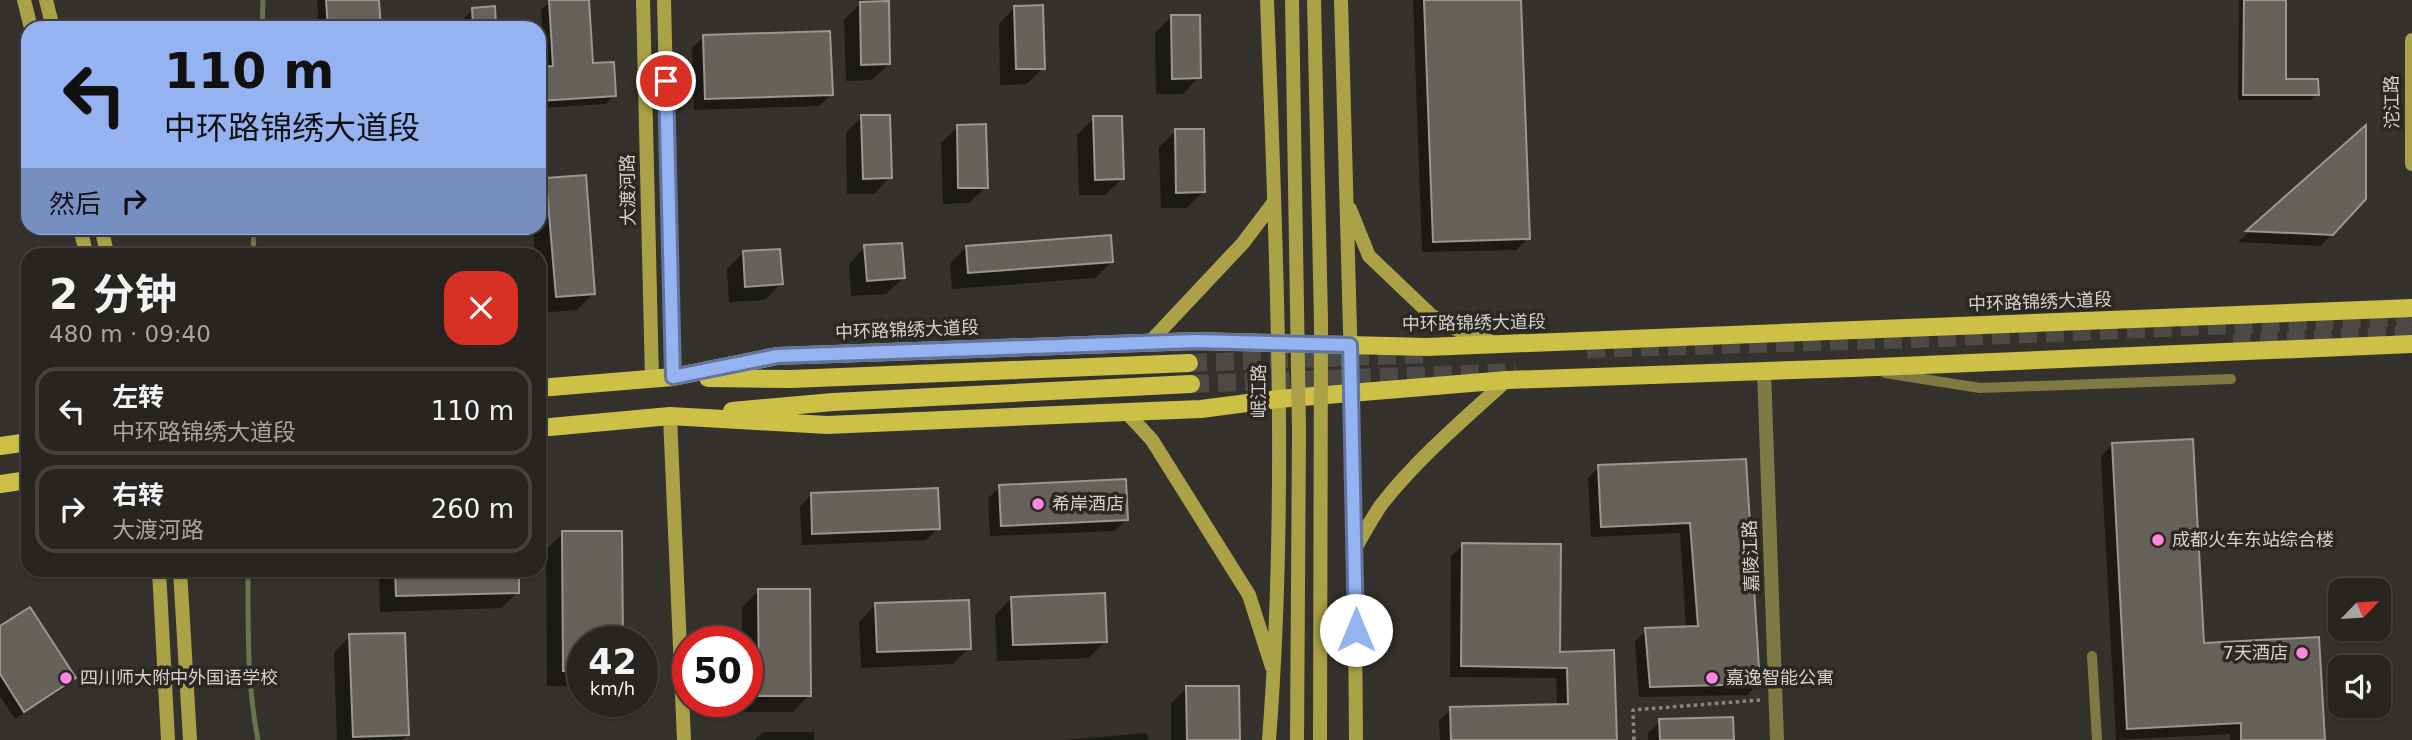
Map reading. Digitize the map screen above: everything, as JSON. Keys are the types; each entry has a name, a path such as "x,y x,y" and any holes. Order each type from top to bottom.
{"main road":[{"path":"24,0 29,21"},
{"path":"46,0 51,21"},
{"name":"大渡河路","path":"643,0 652,379"},
{"path":"664,0 673,377 790,379 1189,363"},
{"name":"岷江路","path":"1267,0 1278,344 1279,581 1269,740"},
{"path":"1292,0 1299,430 1297,740"},
{"path":"1314,0 1321,334 1320,740"},
{"path":"1341,0 1355,548 1356,740"},
{"name":"沱江路","path":"2412,40 2412,164"},
{"path":"1345,192 1369,256 1432,316 1462,332 1500,344"},
{"path":"1149,343 1234,252 1274,202"},
{"name":"中环路锦绣大道段","path":"546,387 673,377 777,356 1149,343 1427,347 2412,308"},
{"path":"670,416 827,425 1201,409 1351,392 1507,380 2412,344"},
{"path":"1355,548 1379,508 1396,487 1464,418 1507,380"},
{"path":"546,427 833,402 1191,384"},
{"path":"1126,412 1152,440 1249,595 1274,675"},
{"path":"670,416 684,740"},
{"path":"0,446 21,443"},
{"path":"0,484 21,481"},
{"path":"159,577 168,740"},
{"path":"180,577 190,740"}],"street":[{"name":"嘉陵江路","path":"1764,370 1777,740"}],"lane":[{"path":"1853,368 1980,388 2231,379"},
{"path":"2092,656 2096,740"}],"path":[{"path":"1634,740 1633,710 1776,699"}],"building":[{"path":"326,0 379,0 380,21 328,21"},
{"path":"549,0 589,0 593,63 614,62 616,96 546,101 546,66 553,66"},
{"path":"1424,0 1521,0 1530,239 1433,242"},
{"path":"2244,0 2286,0 2286,79 2318,79 2319,95 2243,95"},
{"path":"889,1 890,64 861,65 860,2"},
{"path":"1043,5 1045,69 1016,69 1014,6"},
{"path":"495,6 496,21 473,21 472,8"},
{"path":"1171,15 1200,15 1201,78 1172,79"},
{"path":"830,31 833,95 705,99 703,35"},
{"path":"861,115 890,115 892,178 863,179"},
{"path":"1093,116 1122,116 1124,179 1095,180"},
{"path":"986,124 988,188 958,188 957,125"},
{"path":"2366,125 2366,199 2333,235 2246,231"},
{"path":"1175,129 1204,129 1205,192 1176,193"},
{"path":"586,175 595,294 556,297 546,178"},
{"path":"1111,235 1113,262 968,273 966,246"},
{"path":"902,243 905,278 867,281 864,245"},
{"path":"780,249 783,284 745,287 743,251"},
{"name":"成都火车东站综合楼","path":"2193,439 2204,643 2319,637 2325,740 2241,740 2241,723 2127,729 2112,443"},
{"path":"1746,459 1760,684 1650,687 1645,628 1698,626 1690,523 1601,527 1598,465"},
{"path":"1126,479 1128,520 1001,526 999,485"},
{"path":"938,488 940,529 812,534 811,493"},
{"path":"562,531 622,531 623,626 567,626 567,671 563,671"},
{"path":"1462,543 1561,544 1560,652 1614,650 1617,740 1451,740 1450,707 1568,704 1567,668 1461,666"},
{"path":"395,577 519,577 519,593 396,596"},
{"path":"758,589 810,589 811,696 763,696 763,626 758,626"},
{"path":"1105,593 1107,642 1013,645 1011,597"},
{"path":"969,600 971,649 877,652 875,603"},
{"path":"30,607 76,678 24,712 0,674 0,626"},
{"path":"405,633 409,735 353,737 349,634"},
{"path":"1186,686 1239,686 1240,740 1187,740"},
{"path":"1733,717 1734,740 1660,740 1659,719"}],"waterway":[{"path":"262,21 263,0"},
{"path":"253,248 254,235"},
{"path":"248,577 250,677 258,740"}],"tunnel":[{"path":"1587,349 1914,339 2412,317"},
{"path":"2233,343 2412,334"},
{"path":"1189,363 1429,354"},
{"path":"1191,384 1516,372"}],"place":[{"name":"希岸酒店","path":"1038,504"},
{"name":"成都火车东站综合楼","path":"2158,540"},
{"name":"7天酒店","path":"2302,653"},
{"name":"四川师大附中外国语学校","path":"66,678"},
{"name":"嘉逸智能公寓","path":"1712,678"}],"route":[{"path":"666,81 673,377 777,356 1196,341 1350,345 1356,630"}]}
